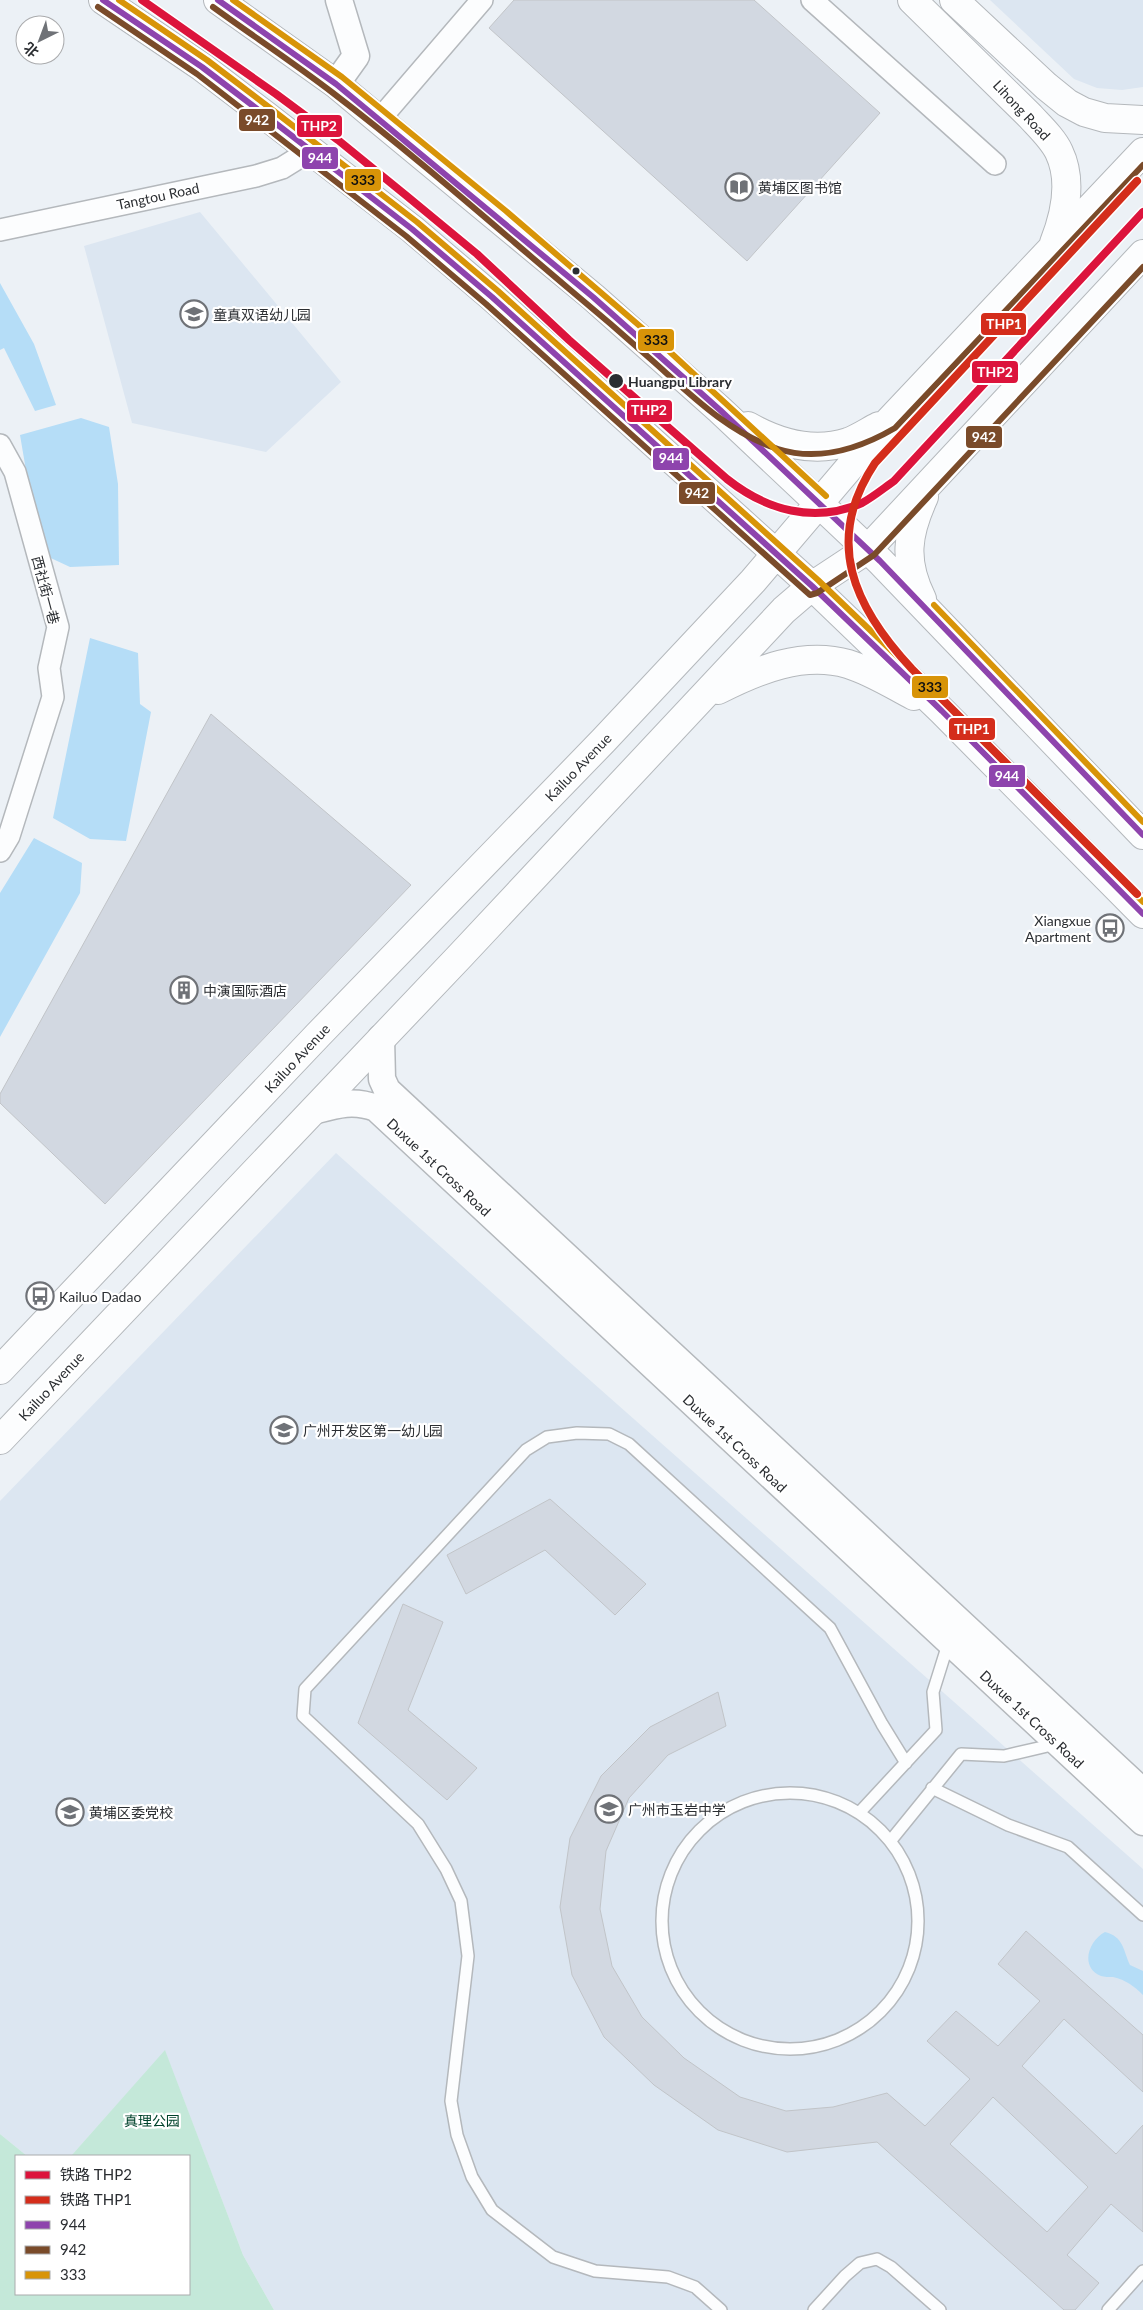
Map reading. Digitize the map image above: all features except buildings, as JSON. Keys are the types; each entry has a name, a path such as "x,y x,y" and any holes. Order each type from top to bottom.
{"main road":[{"path":"103,0 202,67 412,229 492,297 812,586 942,710 1143,914"},
{"path":"218,0 336,84 585,290 720,410 868,549 1143,835"},
{"name":"Lihong Road","path":"912,0 1030,116 1046,133 1059,153 1066,177 1065,206 1052,249"},
{"path":"954,0 1046,86 1068,103 1084,112 1105,118 1143,120"},
{"name":"Kailuo Avenue","path":"0,1370 318,1035 620,722 777,553 889,421 1143,152"},
{"name":"Kailuo Avenue","path":"0,1440 381,1038 698,699 784,610 812,586 868,549 1143,254"},
{"path":"720,410 761,433 802,446 827,447 849,442 889,421"},
{"path":"928,612 915,585 908,558 910,532 929,485"},
{"path":"698,699 749,674 778,665 824,660 848,664 942,710"},
{"path":"620,722 640,710 645,709 650,713 652,722 648,754"}],"street":[{"path":"336,84 356,56 339,0"},
{"path":"379,120 482,0"},
{"path":"812,0 995,164"},
{"name":"Tangtou Road","path":"0,230 256,176 282,168 310,150"},
{"name":"西社街一巷","path":"0,444 14,472 58,627 49,668 52,697 9,836 0,851"},
{"name":"Duxue 1st Cross Road","path":"381,1038 382,1079 387,1090 1143,1792"},
{"name":"Duxue 1st Cross Road","path":"312,1111 343,1103 356,1102 376,1108 1143,1822"}],"lane":[{"path":"721,2310 695,2288 668,2277 595,2271 553,2257 492,2210 472,2177 456,2135 451,2101 468,1956 461,1901 446,1869 418,1824 304,1716 305,1689 526,1450 547,1437 577,1433 609,1434 629,1444 830,1628 882,1724 906,1763"},
{"path":"859,1813 936,1730 933,1692 949,1641"},
{"path":"892,1839 961,1754 1004,1756 1058,1743"},
{"path":"932,1788 1008,1825 1068,1847 1143,1915"},
{"path":"794,1792 828,1798 859,1813 892,1839 910,1876 918,1909 917,1943 906,1976 888,2005 862,2028 831,2043 797,2049 763,2047 730,2035 702,2014 680,1988 666,1956 661,1922 665,1888 678,1856 694,1835 700,1828 727,1808 759,1796 794,1792"},
{"path":"814,2310 845,2276 860,2263 877,2259 891,2267 940,2310"},
{"path":"1108,2310 1143,2272"}],"shaded area":[{"path":"990,0 1143,0 1143,87 1122,90 1097,88 1074,79"},
{"name":"童真双语幼儿园","path":"200,212 341,382 266,452 132,423 84,246"},
{"name":"广州市玉岩中学","path":"336,1153 1143,1869 1143,2310 274,2310 243,2255 165,2051 72,2155 26,2155 0,2134 0,1501"}],"green space":[{"name":"真理公园","path":"165,2050 243,2255 274,2310 0,2310 0,2134 26,2155 15,2155 15,2295 190,2295 190,2155 72,2155"}],"water":[{"path":"0,283 34,344 56,405 35,411 4,348 0,350"},
{"path":"81,418 109,427 118,484 119,565 70,567 40,553 20,435"},
{"path":"90,638 138,653 140,704 151,712 126,841 90,839 53,818"},
{"path":"34,838 82,863 80,893 0,1037 0,893"},
{"path":"1105,1932 1116,1937 1124,1949 1130,1965 1143,1971 1143,1995 1133,1986 1118,1978 1101,1976 1094,1972 1090,1966 1088,1960 1091,1947 1099,1936"}],"rail line":[{"name":"THP2","path":"142,0 276,94 338,140 408,197 477,254 569,340 727,479 758,499 791,511 808,513 844,509 862,503 894,481 1143,212"},
{"name":"THP1","path":"1137,181 875,463 859,492 851,519 849,546 852,572 861,597 874,622 892,646 912,669 1137,894"}],"transit line":[{"name":"944","path":"103,0 202,67 265,115 412,229 492,297 812,586 942,711 1143,914"},
{"name":"333","path":"119,0 207,60 270,108 417,222 498,291 818,580 948,705 1143,902"},
{"name":"944","path":"218,0 336,84 593,297 720,410 880,561 1143,835"},
{"name":"333","path":"233,0 342,77 506,211 670,352 826,496"},
{"name":"942","path":"98,7 197,74 406,236 486,304 810,595 817,593 874,555 1143,267"},
{"name":"942","path":"213,7 318,82 393,140 601,315 712,412 760,442 793,453 824,454 838,451 867,442 895,428 1143,165"},
{"name":"333","path":"934,605 1143,822"}],"place":[{"name":"黄埔区图书馆","path":"739,187"},
{"name":"童真双语幼儿园","path":"194,314"},
{"name":"Huangpu Library","path":"616,381"},
{"name":"Xiangxue Apartment","path":"1110,928"},
{"name":"中演国际酒店","path":"184,990"},
{"name":"Kailuo Dadao","path":"40,1296"},
{"name":"广州开发区第一幼儿园","path":"284,1430"},
{"name":"广州市玉岩中学","path":"609,1809"},
{"name":"黄埔区委党校","path":"70,1812"}]}
